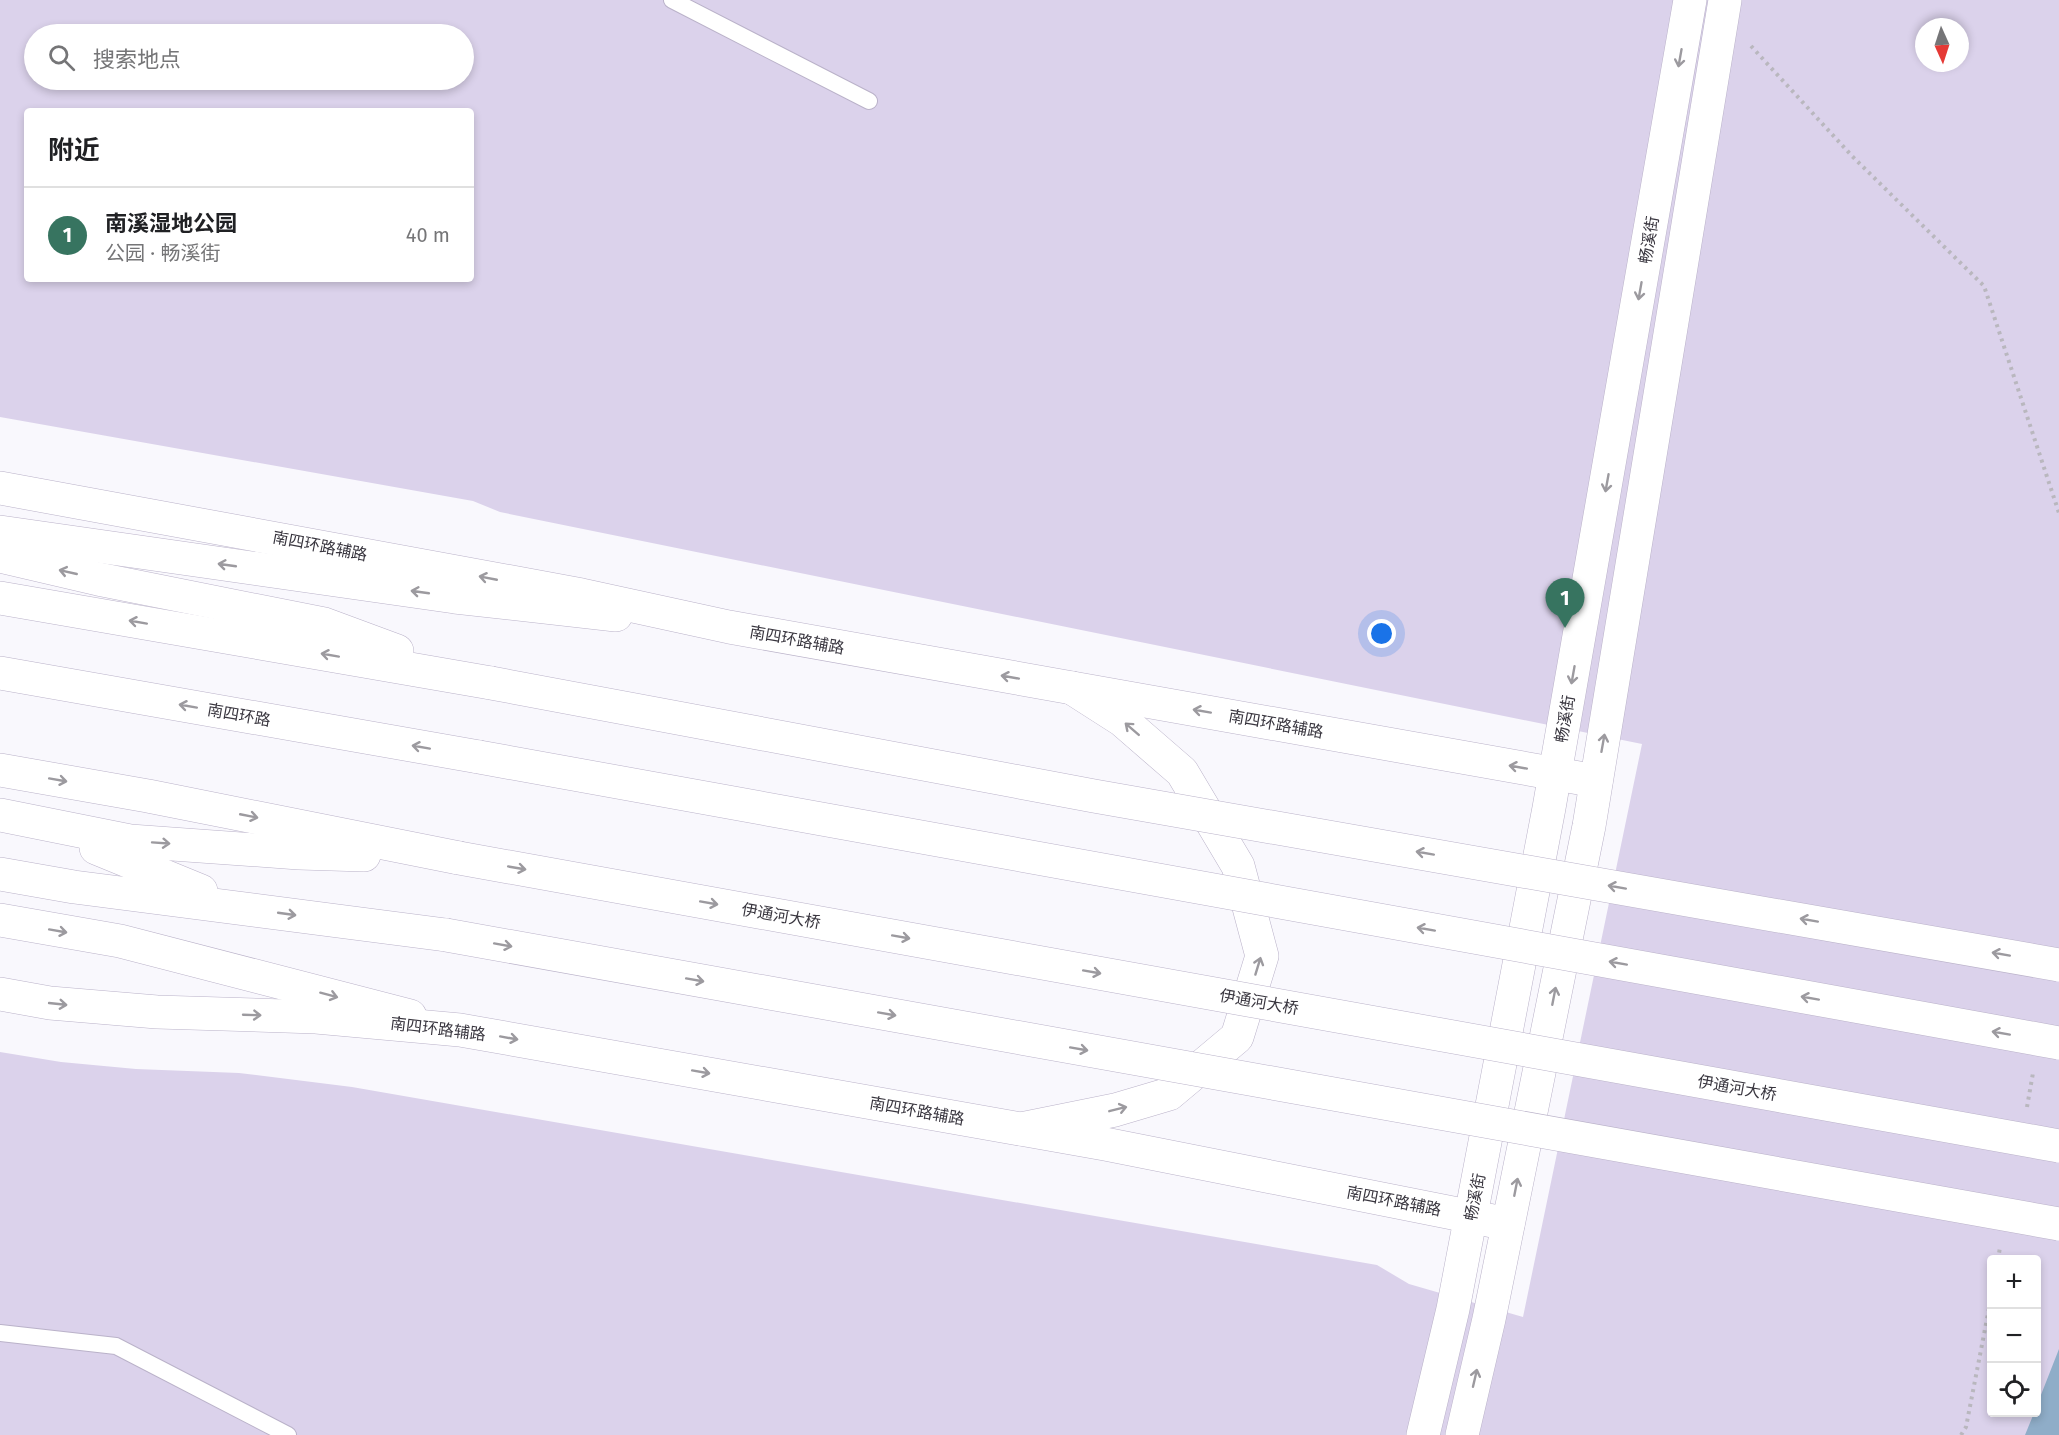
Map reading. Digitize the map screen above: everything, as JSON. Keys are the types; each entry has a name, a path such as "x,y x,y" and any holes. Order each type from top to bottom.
{"main road":[{"name":"畅溪街","path":"1423,1435 1453,1309 1555,774 1690,0"},
{"path":"1462,1435 1489,1319 1596,781 1723,7"},
{"name":"南四环路辅路","path":"0,488 582,595 729,627 1596,781"},
{"path":"0,532 21,552 98,579 324,624 479,680"},
{"path":"21,552 729,627"},
{"path":"0,598 479,680 1094,796 2059,964"},
{"name":"南四环路","path":"0,673 479,757 2047,1053"},
{"path":"1019,1129 1115,1110 1169,1095 1237,1037 1262,956 1238,866 1182,772 1122,720 1072,688"},
{"path":"0,770 148,796 459,858"},
{"path":"0,815 130,841 299,853 459,858"},
{"path":"36,823 241,908"},
{"name":"伊通河大桥","path":"459,858 2059,1146"},
{"path":"0,874 74,887 446,935 2059,1224"},
{"path":"0,921 120,941 460,1030"},
{"name":"南四环路辅路","path":"0,994 50,1003 157,1012 316,1017 460,1030 1019,1129 1508,1224"}],"lane":[{"path":"672,0 868,101"},
{"path":"0,1333 116,1346 288,1435"}],"path":[{"path":"1723,7 1852,156 1984,286 2059,513"},
{"path":"2026,1110 2047,1053"},
{"path":"1999,1255 2002,1236"},
{"path":"1960,1435 1966,1426 1989,1309"}],"shaded area":[{"path":"0,0 2059,0 2059,1435 0,1435 0,1052 61,1062 136,1069 239,1073 352,1087 1377,1265 1409,1284 1523,1317 1642,744 500,512 473,501 0,417"}],"water":[{"path":"2059,1349 2059,1435 2025,1435 2032,1417 2041,1417 2041,1395"}],"place":[{"name":"南溪湿地公园","path":"1565,628"}]}
